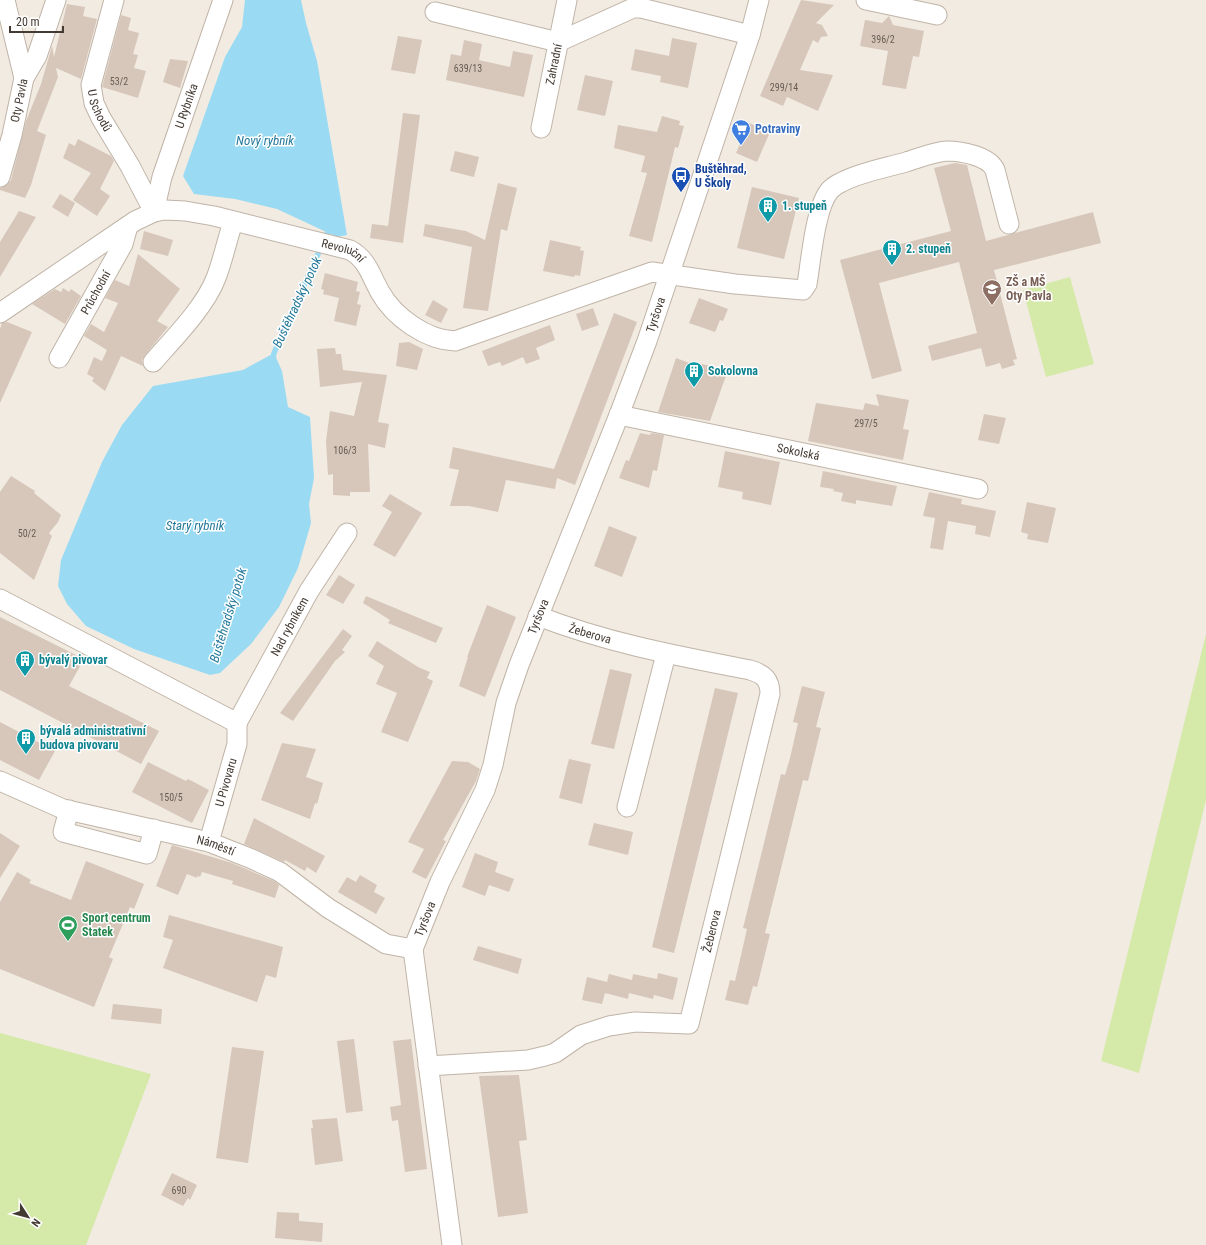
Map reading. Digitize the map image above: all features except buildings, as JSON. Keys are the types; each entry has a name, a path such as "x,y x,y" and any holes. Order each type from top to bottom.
{"street":[{"name":"Oty Pavla","path":"0,177 12,135 24,78 5,0"},
{"path":"24,78 37,56 56,0"},
{"name":"U Schodů","path":"114,0 91,85 94,103 154,212"},
{"name":"U Rybníka","path":"154,212 162,177 223,0"},
{"name":"Zahradní","path":"541,128 567,0"},
{"name":"Tyršova","path":"452,1245 413,949 440,882 488,784 506,703 538,616 619,415 671,273 750,35 759,0"},
{"path":"435,12 558,42 633,8 641,8 750,35 773,0"},
{"path":"866,0 937,15"},
{"name":"Revoluční","path":"0,313 128,226 154,212 165,210 185,211 350,250 362,258 381,293 399,316 414,326 446,340 466,339 646,273 671,273 735,284 803,290 807,284 820,210 830,191 835,185 850,178 945,151 968,155 991,164 995,170 1009,224"},
{"path":"153,362 187,322 213,285 233,222"},
{"name":"Průchodní","path":"59,358 123,244 128,226"},
{"name":"Sokolská","path":"619,415 978,490"},
{"name":"Nad rybníkem","path":"237,723 308,591 347,533"},
{"path":"0,599 237,723"},
{"name":"Žeberova","path":"428,1066 528,1060 555,1052 581,1035 608,1026 635,1022 690,1024 770,694 770,687 764,676 759,672 666,654 596,636 538,616"},
{"path":"627,807 666,654"},
{"name":"U Pivovaru","path":"209,842 237,744 237,723"},
{"name":"Náměstí","path":"0,782 69,810 209,842 280,872 328,908 386,944 413,949"},
{"path":"69,810 63,832 147,854 154,829"}],"green space":[{"path":"1070,277 1094,364 1046,377 1023,290"},
{"path":"1206,634 1206,800 1139,1073 1101,1061"},
{"path":"0,1033 151,1074 86,1245 0,1245"}],"water":[{"name":"Nový rybník","path":"245,0 301,0 317,61 347,235 337,237 277,209 235,199 194,194 183,176 225,57 242,27"},
{"name":"Starý rybník","path":"274,353 282,371 288,407 310,417 314,478 309,504 311,523 298,568 279,607 251,644 220,673 210,675 134,649 86,626 67,604 58,586 61,560 102,462 122,425 153,386 243,370"}],"waterway":[{"name":"Buštěhradský potok","path":"273,360 274,353 330,227"}],"place":[{"name":"Potraviny","path":"741,146"},
{"name":"Buštěhrad, U Školy","path":"681,193"},
{"name":"1. stupeň","path":"768,223"},
{"name":"2. stupeň","path":"892,266"},
{"name":"ZŠ a MŠ Oty Pavla","path":"992,306"},
{"name":"Sokolovna","path":"694,388"},
{"name":"bývalý pivovar","path":"25,677"},
{"name":"bývalá administrativní budova pivovaru","path":"26,755"},
{"name":"Sport centrum Statek","path":"68,942"}]}
